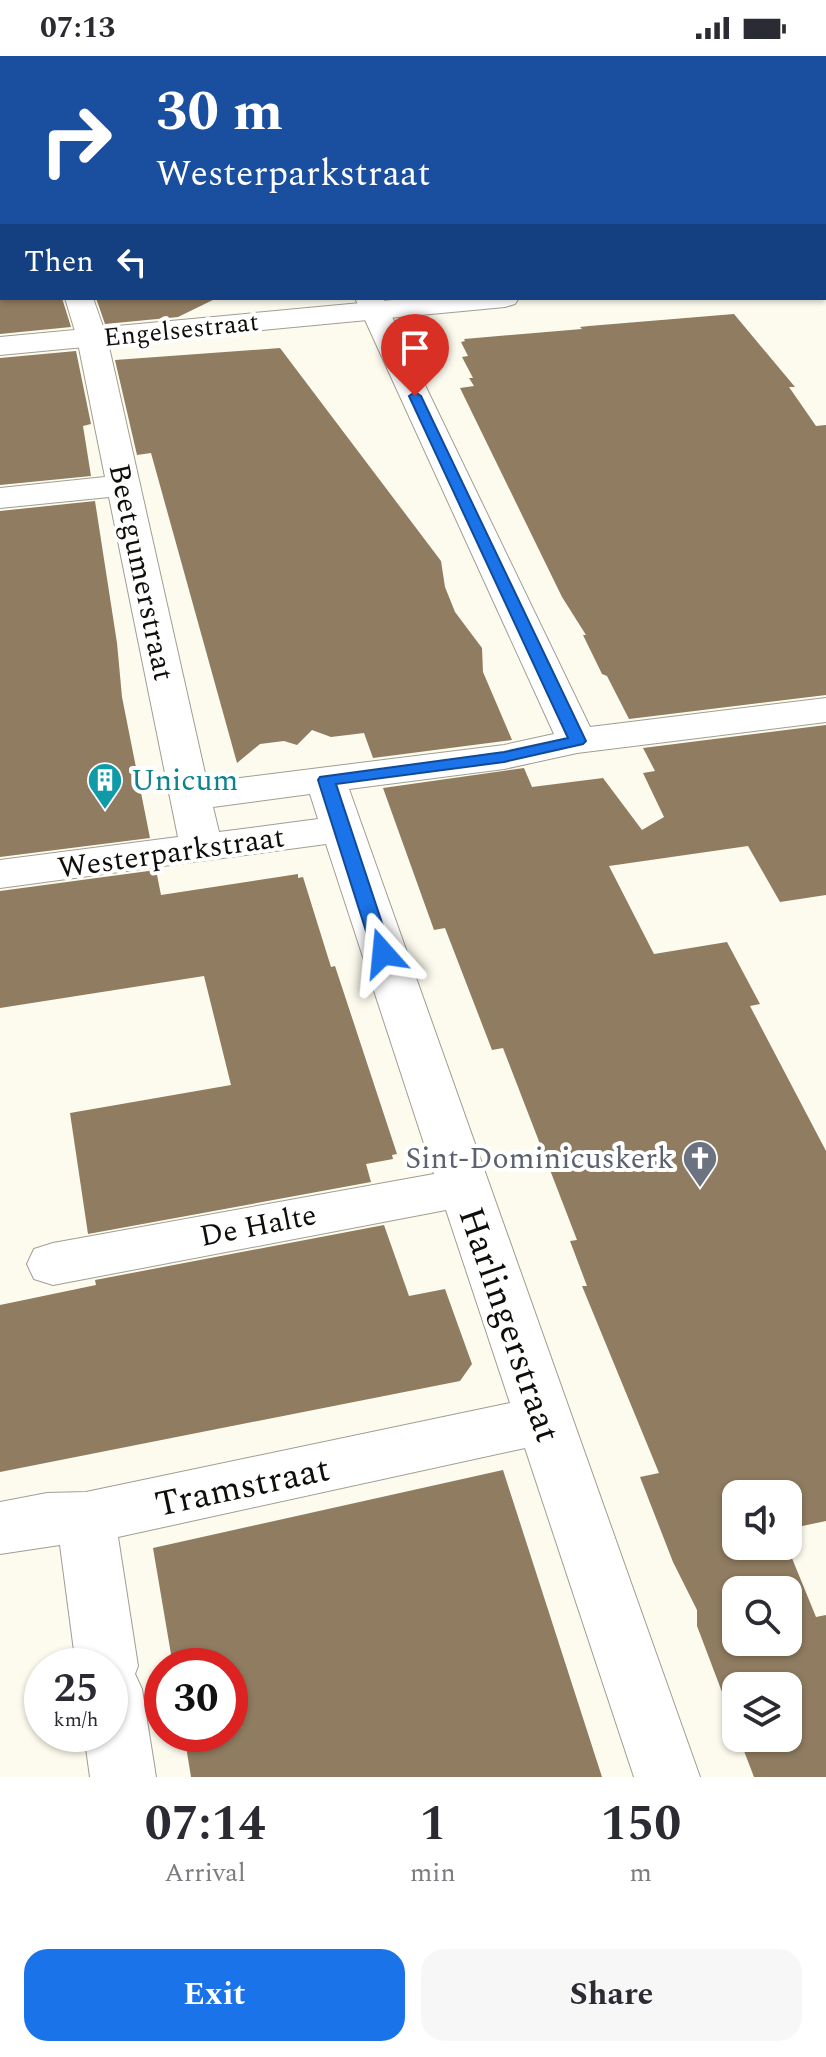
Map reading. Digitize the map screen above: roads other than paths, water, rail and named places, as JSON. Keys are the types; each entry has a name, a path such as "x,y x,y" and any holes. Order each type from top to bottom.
{"street":[{"name":"Beetgumerstraat","path":"80,300 92,338 201,848"},
{"name":"Engelsestraat","path":"0,346 372,304 461,300"},
{"path":"372,304 577,741"},
{"path":"0,498 124,485"},
{"name":"Westerparkstraat","path":"190,797 504,757 577,741 826,710"},
{"name":"Harlingerstraat","path":"326,780 463,1188 667,1777"},
{"name":"Westerparkstraat","path":"0,874 342,829"},
{"name":"De Halte","path":"53,1264 463,1188"},
{"name":"Tramstraat","path":"0,1528 47,1519 86,1518 544,1420"},
{"path":"86,1518 104,1648"},
{"path":"119,1752 123,1777"}],"place":[{"name":"Unicum","path":"105,811"},
{"name":"Sint-Dominicuskerk","path":"700,1189"}]}
